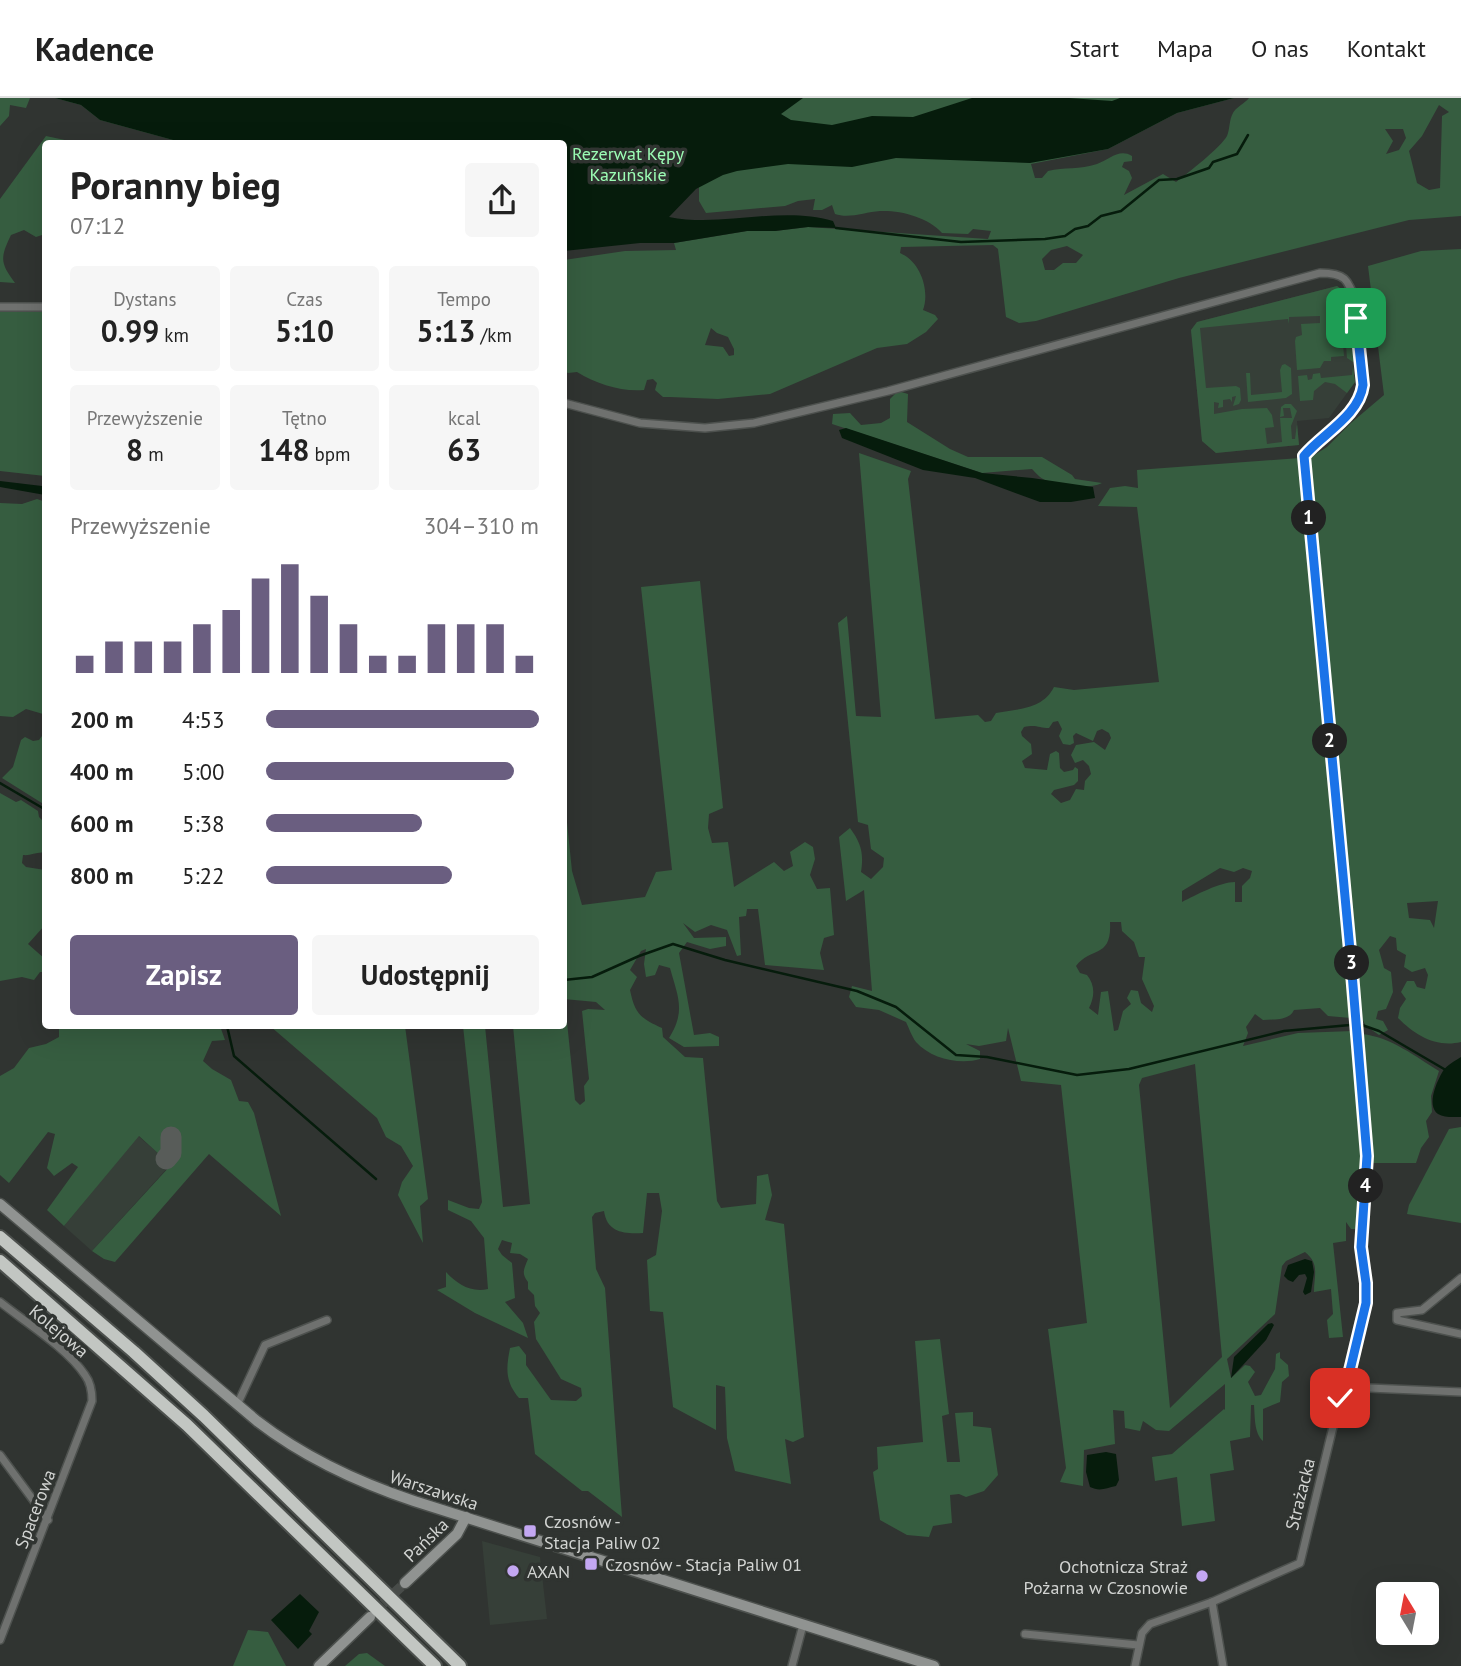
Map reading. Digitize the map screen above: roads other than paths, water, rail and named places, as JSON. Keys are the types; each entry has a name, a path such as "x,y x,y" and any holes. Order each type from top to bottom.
{"highway":[{"path":"0,1237 204,1416 460,1666"},
{"path":"0,1261 187,1425 435,1666"}],"street":[{"name":"Strażacka","path":"567,404 611,417 650,424 705,428 754,423 888,391 1320,273 1335,273 1345,279 1355,302 1363,385 1361,396 1304,456 1367,1156 1361,1247 1366,1303 1300,1563 1212,1602 1150,1624 1142,1633 1138,1645"},
{"path":"0,307 42,307"},
{"name":"Warszawska","path":"0,1204 237,1405 286,1442 337,1472 387,1492 934,1666"},
{"path":"1461,1278 1433,1303 1422,1310 1397,1314 1397,1320 1461,1334"},
{"name":"Kolejowa","path":"0,1302 76,1362 92,1388"},
{"path":"237,1405 265,1345 327,1320"},
{"path":"1346,1387 1461,1392"},
{"name":"Spacerowa","path":"0,1640 92,1401 92,1388"},
{"path":"0,1455 48,1520"},
{"name":"Pańska","path":"405,1583 457,1534 466,1517"},
{"path":"1212,1602 1223,1666"},
{"path":"319,1666 369,1617"},
{"path":"792,1666 803,1625"},
{"path":"1026,1634 1138,1645 1135,1666"}],"waterway":[{"path":"836,228 961,242 1065,236 1075,229 1088,226 1101,216 1121,211 1159,180 1177,179 1209,168 1213,162 1237,154 1248,135"},
{"path":"0,783 42,808"},
{"path":"567,980 592,977 673,944 725,960 857,991 896,1007 956,1055 987,1057 1077,1075 1129,1069 1284,1031 1350,1025 1362,1025 1379,1031 1444,1069"},
{"path":"228,1029 234,1056 376,1179"}],"tunnel":[{"path":"372,1614 405,1583"}],"place":[{"name":"Czosnów - Stacja Paliw 02","path":"530,1531"},
{"name":"Czosnów - Stacja Paliw 01","path":"591,1564"},
{"name":"AXAN","path":"513,1571"},
{"name":"Ochotnicza Straż Pożarna w Czosnowie","path":"1202,1576"}],"park label":[{"name":"Rezerwat Kępy Kazuńskie","path":"628,163"}]}
